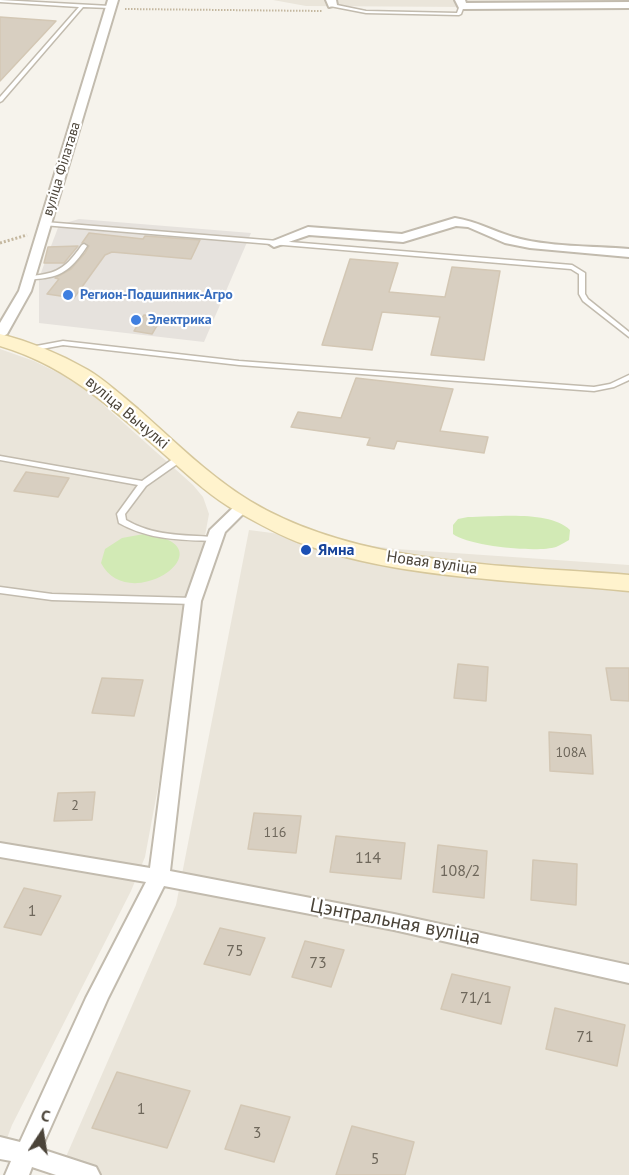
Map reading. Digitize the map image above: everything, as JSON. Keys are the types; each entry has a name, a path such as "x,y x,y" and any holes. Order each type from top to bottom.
{"street":[{"path":"461,3 629,5"},
{"name":"вуліца Філатава","path":"0,334 18,307 29,278 112,4"},
{"path":"274,243 308,231 403,238 455,222 470,224 509,240 531,244 629,253"},
{"name":"вуліца Вычулкі","path":"0,340 31,349 82,375 180,458 243,506"},
{"path":"21,1164 97,998 159,876 193,601 218,530 243,506"},
{"name":"Новая вуліца","path":"243,506 313,540 364,554 440,566 629,583"},
{"name":"Цэнтральная вуліца","path":"0,850 159,876 500,943 629,974"},
{"path":"0,1148 21,1164 88,1175"}],"lane":[{"path":"0,0 81,7 112,4"},
{"path":"332,3 366,12 459,14 461,3"},
{"path":"0,100 81,7"},
{"path":"45,224 573,267 582,273 582,294 585,300 629,334"},
{"path":"29,278 45,277 69,267 84,246"},
{"path":"31,349 63,344 238,363 594,389 612,386 629,376"},
{"path":"0,458 142,484"},
{"path":"180,458 142,484 121,514 122,521 144,532 214,539"},
{"path":"0,590 52,597 193,601"}],"path":[{"path":"112,4 138,10 336,11 349,9"}],"shaded area":[{"path":"273,0 629,0 629,8 306,6"},
{"path":"79,219 251,233 204,342 39,323 39,278 59,225"},
{"path":"0,349 34,361 79,383 193,485 203,497 209,514 145,857 131,891 12,1125 0,1157"},
{"path":"249,530 396,549 629,565 629,1175 58,1175 176,905"}],"green space":[{"path":"536,517 561,524 570,530 569,540 546,549 503,547 473,542 453,534 453,525 458,519"},
{"path":"144,534 169,540 179,550 177,562 167,573 151,581 132,583 115,578 101,563 105,549 122,538"}],"building":[{"path":"0,17 56,21 0,81"},
{"path":"89,233 143,239 145,236 200,240 191,259 112,252 105,255 74,298 47,294 59,279 55,278 71,269 85,253 89,246 82,243"},
{"path":"78,246 64,263 44,263 48,247"},
{"path":"350,259 398,263 389,292 445,297 452,267 500,271 484,360 431,355 440,317 382,312 372,350 322,345"},
{"path":"144,315 162,317 152,334 134,331"},
{"path":"356,378 453,389 440,431 488,437 484,453 397,441 394,449 367,445 370,438 291,427 298,412 341,418"},
{"path":"26,472 69,478 58,497 14,491"},
{"path":"458,664 488,667 486,701 454,698"},
{"path":"606,668 629,668 629,701 611,700"},
{"path":"102,678 143,680 134,716 92,713"},
{"path":"549,732 591,735 593,774 550,771"},
{"path":"95,792 92,820 54,821 58,793"},
{"path":"254,813 301,816 296,853 248,849"},
{"path":"336,836 405,843 401,879 330,872"},
{"path":"438,845 487,851 484,898 433,892"},
{"path":"533,860 577,864 576,905 531,900"},
{"path":"24,888 61,896 41,935 4,927"},
{"path":"220,928 265,938 250,975 204,964"},
{"path":"305,941 344,950 331,987 292,977"},
{"path":"452,974 510,987 501,1024 441,1009"},
{"path":"555,1008 625,1025 617,1066 546,1049"},
{"path":"117,1072 190,1091 167,1148 92,1128"},
{"path":"241,1105 290,1117 274,1162 225,1149"},
{"path":"352,1126 414,1142 405,1175 336,1175"}],"place":[{"name":"Регион-Подшипник-Агро","path":"68,295"},
{"name":"Электрика","path":"136,320"},
{"name":"Ямна","path":"306,550"}]}
